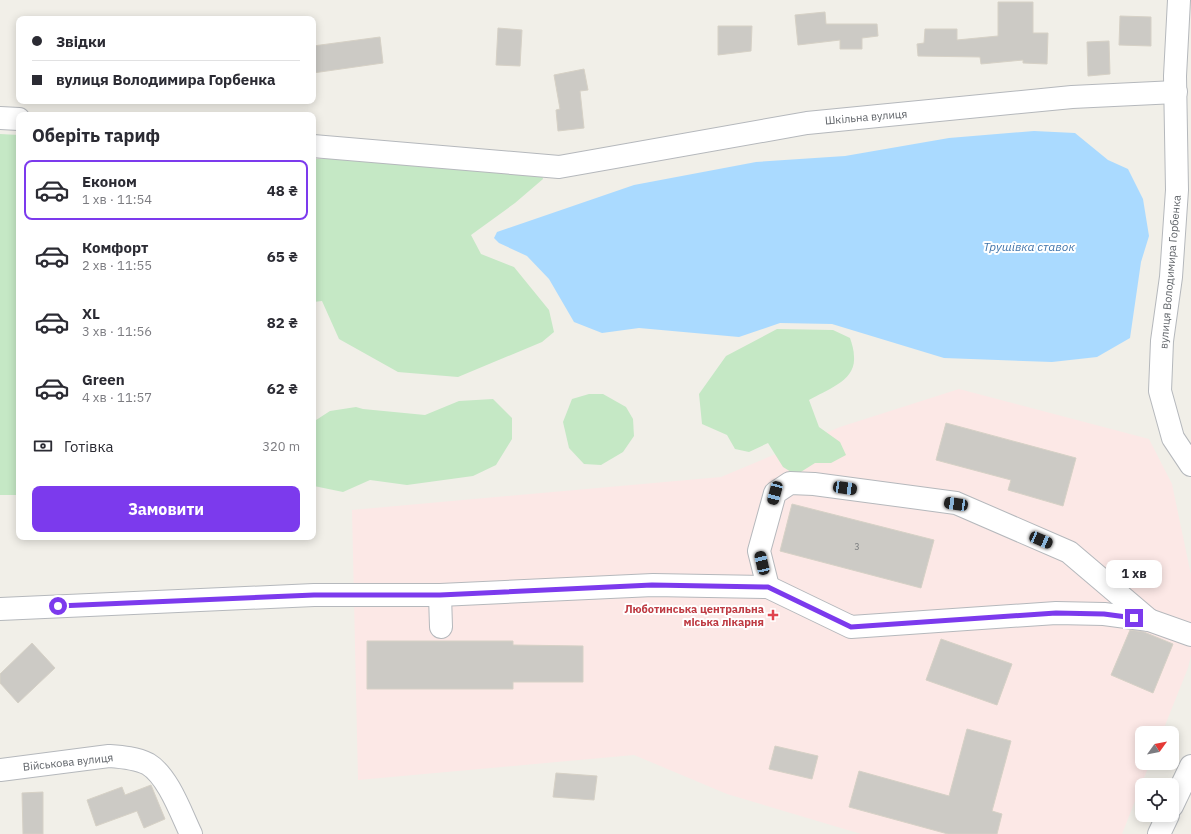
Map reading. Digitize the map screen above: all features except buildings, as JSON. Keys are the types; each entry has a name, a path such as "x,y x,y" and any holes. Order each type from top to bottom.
{"street":[{"name":"вулиця Володимира Горбенка","path":"1179,0 1181,82 1178,190 1171,277 1162,341 1160,391 1173,438 1191,465"},
{"name":"Шкільна вулиця","path":"316,146 559,167 807,123 1072,97 1181,82"},
{"path":"0,118 16,119"},
{"path":"768,587 759,551 775,493 790,483 814,484 956,504 1069,552 1148,620"},
{"path":"0,609 314,595 440,595 652,585 768,587 851,627 1056,613 1104,614 1148,620 1191,635"},
{"path":"440,595 441,627"},
{"name":"Військова вулиця","path":"0,770 109,756 127,757 148,764 159,773 170,789 191,834"},
{"path":"1179,791 1191,766"},
{"path":"1159,834 1165,822"}],"shaded area":[{"name":"Люботинська центральна міська лікарня","path":"959,389 1149,439 1172,484 1191,575 1191,655 1188,668 1165,726 1135,726 1135,770 1147,770 1144,778 1135,778 1135,801 1122,834 861,834 727,794 634,755 358,780 352,510 721,477 840,427"}],"green space":[{"path":"0,134 16,135 16,495 0,495"},
{"path":"537,155 543,179 515,203 471,235 481,254 514,267 549,310 554,332 542,342 458,377 398,372 339,339 322,301 316,302 316,159"},
{"path":"777,329 833,330 850,338 854,352 853,365 845,379 839,384 809,400 819,427 840,442 846,455 831,463 815,463 796,475 783,467 768,443 749,452 735,449 727,435 702,424 699,394 726,356"},
{"path":"589,394 603,394 626,407 633,419 634,436 623,452 601,465 584,464 569,448 563,422 572,399"},
{"path":"493,399 512,418 512,439 496,465 473,476 407,485 370,480 343,492 316,486 316,420 330,411 356,407 425,415 459,401"}],"water":[{"name":"Трушівка ставок","path":"1034,131 1075,133 1108,160 1128,169 1143,199 1149,236 1141,262 1130,338 1097,357 1052,362 944,358 832,324 780,323 739,337 639,328 602,333 574,322 549,279 527,256 499,243 494,238 497,232 634,185 756,162 845,156 949,138"}],"place":[{"name":"Люботинська центральна міська лікарня","path":"773,615"}],"route":[{"path":"58,606 314,595 440,595 652,585 768,587 851,627 1056,613 1104,614 1134,618"}]}
